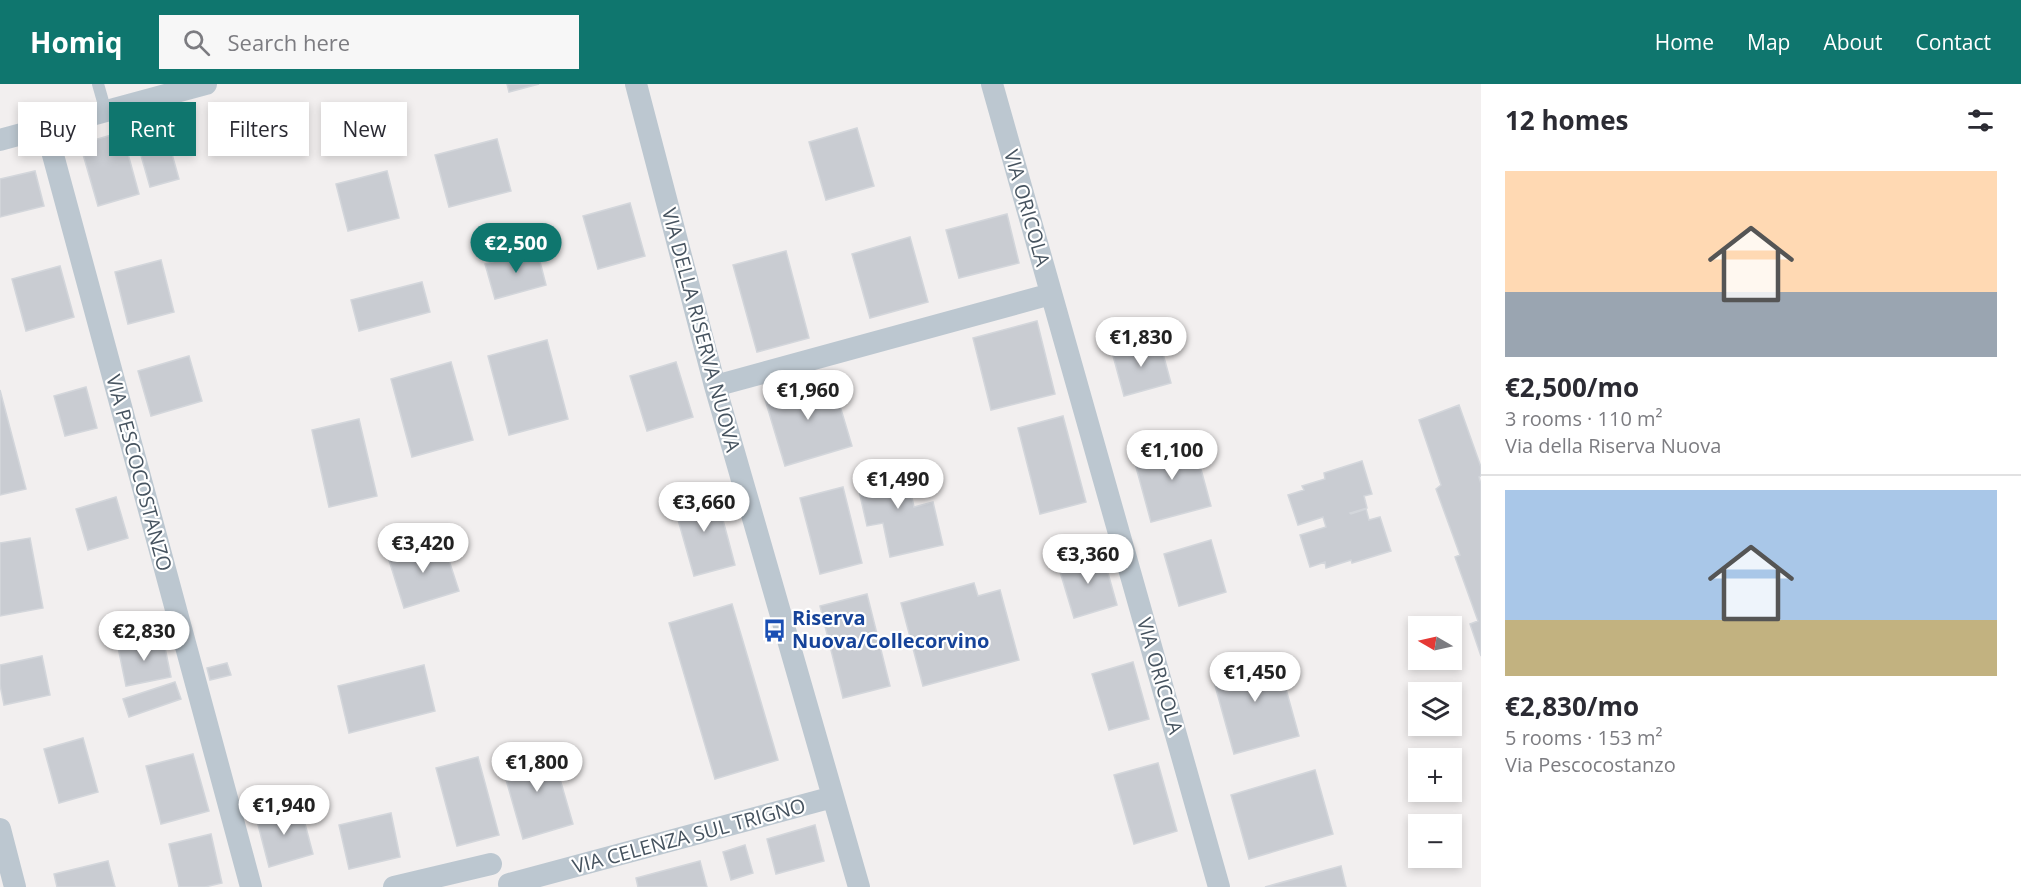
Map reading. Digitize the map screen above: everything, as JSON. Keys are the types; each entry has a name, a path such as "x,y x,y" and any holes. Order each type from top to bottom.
{"street":[{"path":"97,115 206,84"},
{"name":"VIA DELLA RISERVA NUOVA","path":"636,84 715,386 858,887"},
{"name":"VIA ORICOLA","path":"992,84 1220,887"},
{"path":"0,140 18,136"},
{"name":"VIA PESCOCOSTANZO","path":"53,156 250,887"},
{"path":"715,386 1051,294"},
{"name":"VIA CELENZA SUL TRIGNO","path":"509,884 833,797"},
{"path":"0,829 15,887"},
{"path":"394,887 491,864"}],"lane":[{"path":"98,84 106,112"}],"building":[{"path":"507,84 539,84 509,92"},
{"path":"857,128 874,186 826,200 809,142"},
{"path":"109,136 109,156 129,156 139,194 98,206 83,156 97,156 97,139"},
{"path":"497,139 511,191 449,207 435,155"},
{"path":"141,156 173,156 179,179 150,187"},
{"path":"35,171 44,206 0,217 0,179"},
{"path":"387,171 399,218 348,231 336,184"},
{"path":"630,203 645,256 598,269 583,216"},
{"path":"1007,214 1019,263 959,278 946,230"},
{"path":"910,237 928,302 870,318 852,254"},
{"path":"537,250 546,285 495,299 485,264"},
{"path":"786,251 809,338 757,352 733,265"},
{"path":"161,260 174,312 128,324 115,272"},
{"path":"60,266 74,317 26,331 12,279"},
{"path":"422,282 430,312 359,331 351,300"},
{"path":"1037,321 1055,394 991,410 973,338"},
{"path":"1159,339 1171,383 1124,396 1112,352"},
{"path":"547,340 568,419 509,435 488,356"},
{"path":"189,356 202,401 151,416 138,371"},
{"path":"451,362 473,440 412,457 391,379"},
{"path":"676,362 693,417 647,431 630,376"},
{"path":"831,376 852,446 785,466 764,396"},
{"path":"86,387 97,428 65,436 54,396"},
{"path":"0,390 26,489 0,495"},
{"path":"1459,405 1481,467 1479,477 1481,484 1481,656 1470,624 1478,621 1455,557 1460,555 1436,489 1441,485 1419,420"},
{"path":"1063,416 1086,502 1040,514 1018,428"},
{"path":"359,419 377,496 329,507 312,430"},
{"path":"1193,440 1211,506 1151,522 1133,456"},
{"path":"1362,461 1372,494 1364,496 1367,508 1350,513 1366,509 1369,520 1380,517 1391,551 1352,563 1351,560 1326,568 1325,562 1310,567 1300,535 1326,527 1323,517 1298,525 1288,495 1304,490 1302,486 1325,479 1324,473"},
{"path":"904,462 914,507 933,502 943,545 890,557 883,523 867,526 855,473"},
{"path":"843,487 862,563 820,574 800,498"},
{"path":"715,490 735,565 694,576 673,502"},
{"path":"116,497 128,538 88,550 76,509"},
{"path":"30,538 43,608 0,616 0,543"},
{"path":"442,539 459,591 404,608 388,557"},
{"path":"1211,540 1226,592 1179,606 1164,554"},
{"path":"1102,552 1117,605 1074,618 1058,565"},
{"path":"974,583 978,596 1000,590 1019,660 923,686 901,603"},
{"path":"867,594 890,686 843,698 820,606"},
{"path":"732,604 778,760 715,779 669,623"},
{"path":"163,638 171,677 126,686 118,647"},
{"path":"1276,653 1299,736 1234,754 1211,671"},
{"path":"42,656 50,695 4,705 0,685 0,665"},
{"path":"1133,662 1149,719 1109,730 1092,674"},
{"path":"227,663 231,675 210,680 207,668"},
{"path":"424,665 435,711 349,733 338,686"},
{"path":"175,682 181,699 129,717 123,699"},
{"path":"83,738 98,792 59,803 44,749"},
{"path":"551,748 573,824 523,839 501,762"},
{"path":"193,754 209,811 161,824 146,766"},
{"path":"478,757 499,835 457,846 436,768"},
{"path":"1158,763 1177,831 1134,844 1114,775"},
{"path":"1315,770 1333,834 1249,859 1231,795"},
{"path":"300,805 313,854 269,867 256,817"},
{"path":"391,813 400,857 349,869 339,825"},
{"path":"815,825 824,861 776,874 767,839"},
{"path":"211,834 222,883 205,887 179,887 169,844"},
{"path":"745,845 753,873 731,880 723,852"},
{"path":"108,861 115,887 57,887 54,874"},
{"path":"700,861 707,887 638,887 636,878"},
{"path":"1341,866 1346,887 1265,887"}],"place":[{"name":"Riserva Nuova/Collecorvino","path":"774,630"}]}
